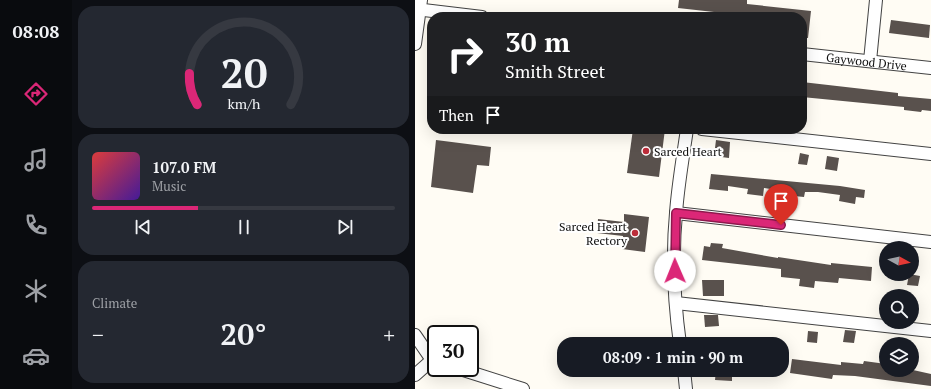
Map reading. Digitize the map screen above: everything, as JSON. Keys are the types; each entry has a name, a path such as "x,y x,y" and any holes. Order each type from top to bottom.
{"street":[{"path":"870,61 876,0"},
{"path":"415,44 419,6 453,12"},
{"name":"Gaywood Drive","path":"807,55 931,68"},
{"path":"679,337 674,255 676,213 686,134"},
{"path":"748,134 931,154"},
{"path":"676,213 931,242"},
{"path":"676,303 931,331"},
{"path":"415,335 427,351"},
{"path":"415,374 427,365"},
{"path":"479,375 523,389"},
{"path":"684,377 686,389"}],"building":[{"path":"679,0 747,0 747,4 811,11 808,38 807,12 714,12 678,8"},
{"path":"891,20 930,25 929,38 889,33"},
{"path":"807,83 898,93 898,96 931,99 931,111 922,110 921,112 904,110 904,107 807,97"},
{"name":"Sarced Heart","path":"632,134 664,134 659,177 627,173"},
{"path":"436,140 491,147 489,166 477,165 473,193 431,187"},
{"path":"716,140 730,142 729,158 714,156"},
{"path":"800,153 809,155 807,165 798,164"},
{"path":"827,156 839,158 837,171 825,169"},
{"path":"711,174 840,186 865,190 864,198 856,197 855,204 839,201 840,195 818,192 805,192 804,197 784,195 784,191 764,188 763,196 747,194 748,189 728,186 728,191 709,189"},
{"name":"Sarced Heart Rectory","path":"624,214 649,217 645,252 622,249 623,236 597,233 598,219 624,222"},
{"path":"711,243 723,244 722,248 778,258 831,265 831,263 872,267 871,281 839,278 838,283 815,281 814,288 799,286 800,279 781,277 781,269 702,260 704,246 710,247"},
{"path":"702,280 724,280 724,296 703,296"},
{"path":"908,281 919,281 918,286 907,285"},
{"path":"704,315 718,315 719,326 705,327"},
{"path":"845,330 856,331 854,343 843,342"},
{"path":"808,331 818,332 817,343 807,342"},
{"path":"792,359 841,365 841,362 863,364 864,361 879,363 879,377 919,377 919,371 931,374 931,386 855,376 833,375 832,379 790,373"},
{"path":"715,377 732,377 732,381 715,380"}],"place":[{"name":"Sarced Heart","path":"646,151"},
{"name":"Sarced Heart Rectory","path":"635,233"}],"route":[{"path":"675,271 674,255 676,213 781,225"}]}
